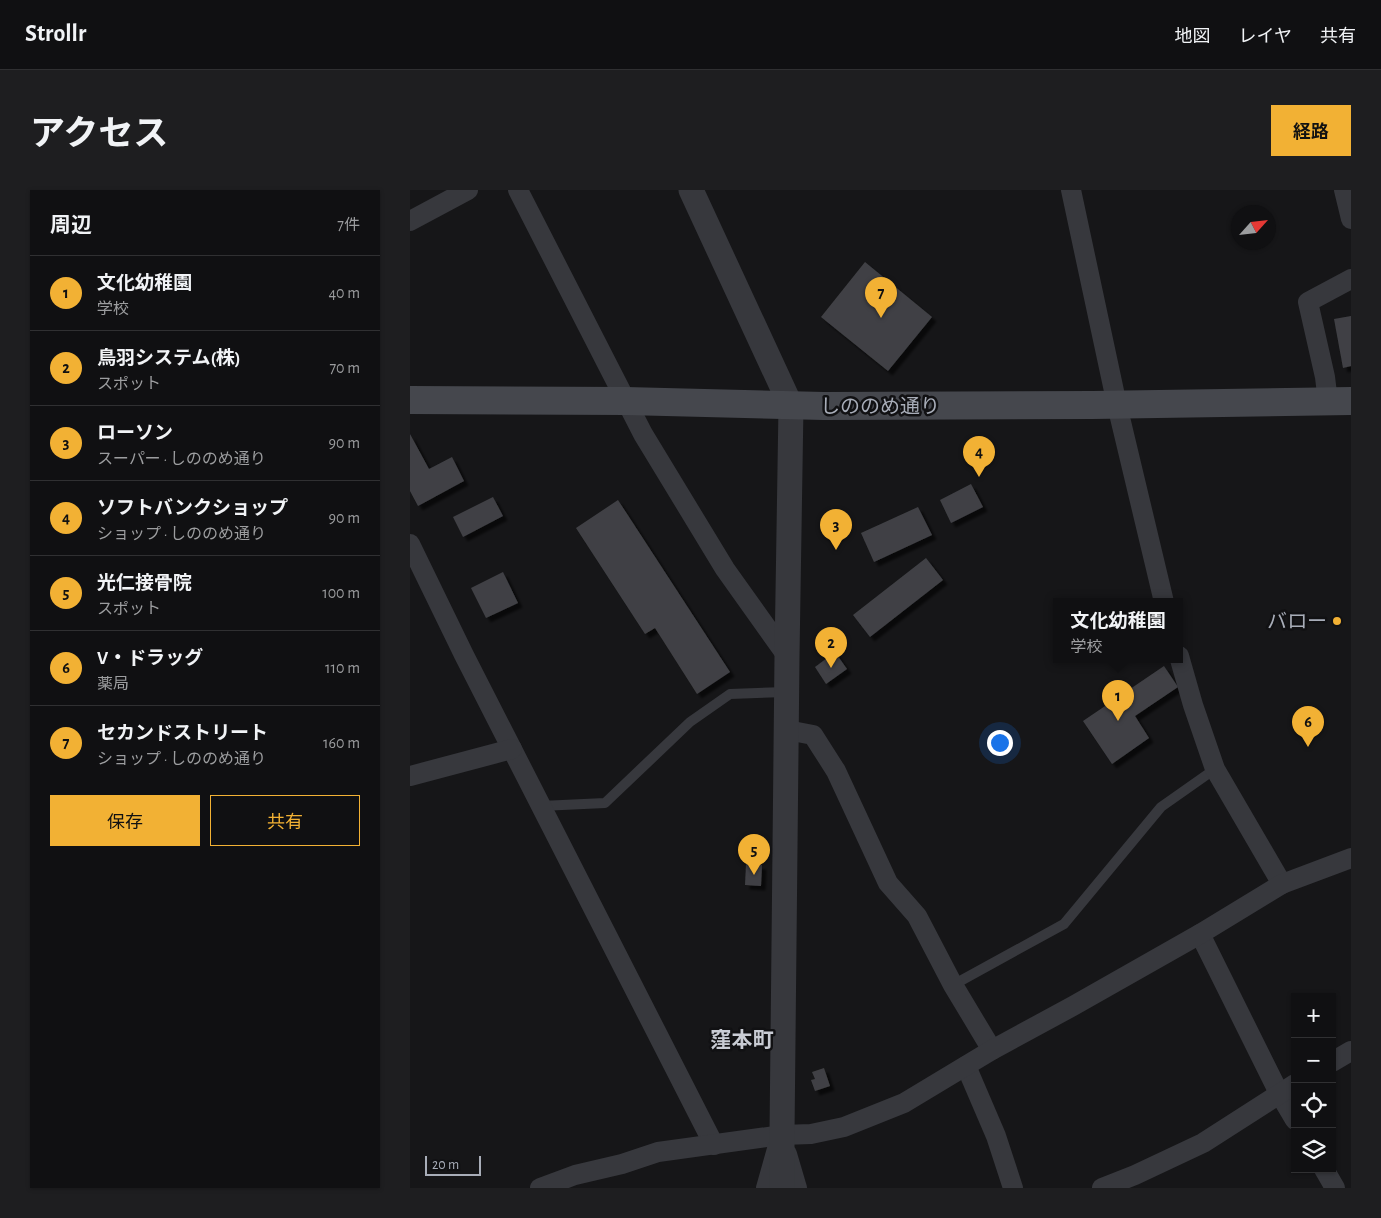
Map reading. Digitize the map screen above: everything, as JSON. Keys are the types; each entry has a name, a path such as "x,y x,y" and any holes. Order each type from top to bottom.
{"main road":[{"name":"しののめ通り","path":"410,400 626,401 791,406 1339,402"}],"street":[{"path":"410,221 468,190"},
{"path":"518,190 643,434 725,569 787,656"},
{"path":"691,190 791,406 782,1188"},
{"path":"1072,190 1117,405 1163,598"},
{"path":"1344,190 1351,219"},
{"path":"1339,402 1324,377 1308,302 1351,279"},
{"path":"410,544 512,749 714,1145"},
{"path":"1181,663 1215,769 1282,884"},
{"path":"786,730 812,736 831,764 888,882 917,916 953,985 992,1050"},
{"path":"410,776 512,749"},
{"path":"540,1188 575,1175 622,1164 658,1152 782,1135 810,1134 844,1127 904,1103 992,1050 1200,934 1282,884 1351,858"},
{"path":"1200,934 1287,1088 1291,1104"},
{"path":"1336,1060 1351,1051"},
{"path":"966,1066 996,1136 1013,1188"},
{"path":"1102,1188 1135,1175 1203,1143 1287,1088"},
{"path":"766,1188 782,1135"},
{"path":"782,1135 797,1188"},
{"path":"1326,1173 1335,1188"}],"lane":[{"path":"541,806 605,803 690,722 730,694 787,692"},
{"path":"953,985 1064,924 1161,806 1215,769"}],"building":[{"path":"865,262 932,317 888,371 821,317"},
{"path":"1351,316 1351,366 1343,368 1334,319"},
{"path":"410,434 429,469 452,457 464,481 418,506 410,491"},
{"path":"971,484 983,507 951,523 940,500"},
{"path":"493,497 503,516 463,537 453,517"},
{"path":"618,500 730,672 697,694 655,628 645,634 576,528"},
{"path":"918,507 932,535 874,562 861,533"},
{"path":"926,558 943,580 870,637 853,615"},
{"path":"503,572 518,603 486,618 471,588"},
{"path":"835,652 847,669 826,684 815,667"},
{"path":"1164,666 1178,687 1135,716 1149,738 1112,764 1083,721"},
{"path":"746,864 762,865 761,886 745,885"},
{"path":"824,1068 830,1086 815,1091 811,1080 815,1079 812,1072"}],"place":[{"name":"セカンドストリート","path":"881,318"},
{"name":"ソフトバンクショップ","path":"979,477"},
{"name":"ローソン","path":"836,550"},
{"name":"バロー","path":"1337,621"},
{"name":"鳥羽システム(株)","path":"831,668"},
{"name":"文化幼稚園","path":"1118,721"},
{"name":"V・ドラッグ","path":"1308,747"},
{"name":"光仁接骨院","path":"754,875"}],"district":[{"name":"窪本町","path":"742,1040"}]}
